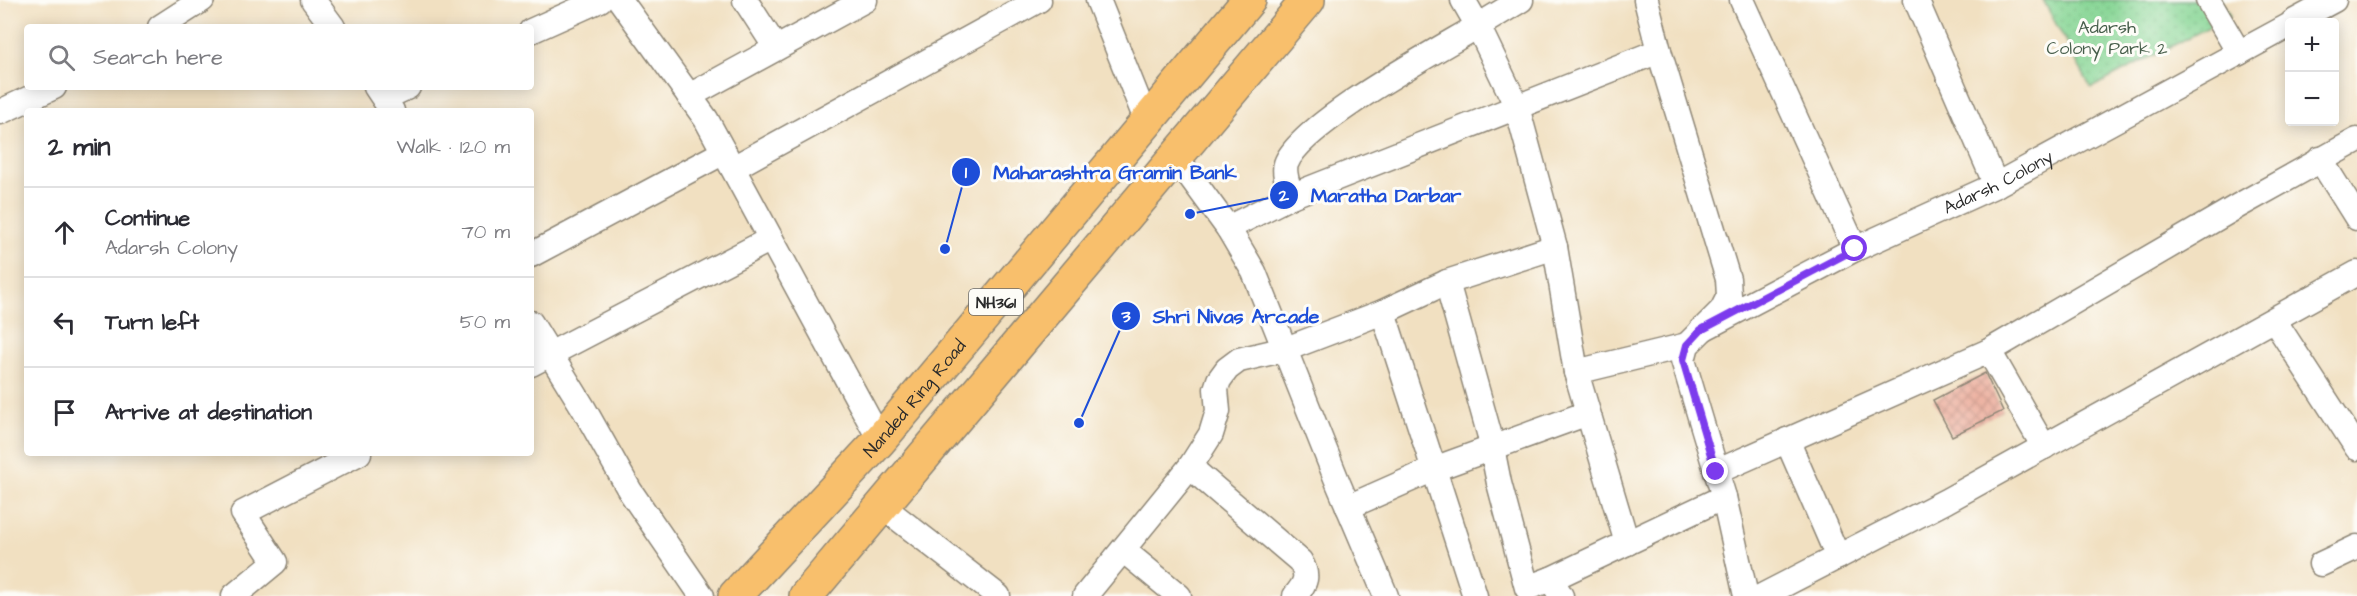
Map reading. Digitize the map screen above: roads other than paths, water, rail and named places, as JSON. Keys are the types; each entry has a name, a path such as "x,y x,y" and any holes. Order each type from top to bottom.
{"highway":[{"name":"Nanded Ring Road","path":"735,596 880,440 1249,0"},
{"name":"NH361","path":"806,596 1308,0"}],"street":[{"path":"165,24 202,0"},
{"path":"313,0 331,24"},
{"path":"534,30 600,0"},
{"path":"620,0 706,119 880,440"},
{"path":"745,0 776,48"},
{"path":"689,96 865,0"},
{"path":"534,254 728,160 1039,0"},
{"path":"1098,0 1147,122"},
{"path":"1463,0 1517,107 1555,247 1576,372 1627,543"},
{"path":"1290,196 1285,167 1291,153 1304,138 1383,83 1521,0"},
{"path":"1646,0 1659,51 1728,279 1729,296 1722,310 1694,338 1683,360 1724,497 1746,596"},
{"path":"1742,0 1855,249"},
{"path":"1916,0 1996,185"},
{"path":"2208,0 2239,53"},
{"path":"2301,18 2334,0"},
{"name":"Adarsh Colony","path":"1576,372 1694,338 1855,249 1996,185 2285,27"},
{"path":"1228,228 1290,196 1659,51"},
{"path":"0,112 48,90"},
{"path":"384,99 402,90"},
{"path":"1716,472 1989,351 2320,159 2357,140"},
{"path":"1176,157 1228,228 1254,272 1386,596"},
{"path":"2320,159 2357,218"},
{"path":"541,358 771,239"},
{"path":"1085,596 1190,467 1216,423 1218,411 1216,389 1219,380 1227,369 1239,360 1286,350 1383,312 1447,282 1555,247"},
{"path":"1762,596 2044,447 2357,273"},
{"path":"1447,282 1492,447 1518,592 1556,587 1627,543 1724,497"},
{"path":"1383,312 1475,596"},
{"path":"2274,320 2357,448"},
{"path":"534,333 541,358 702,596"},
{"path":"1989,351 2044,447"},
{"path":"1348,507 1434,469 1588,413"},
{"path":"1787,440 1838,557"},
{"path":"234,596 275,562 243,513 353,456"},
{"path":"1190,467 1300,561 1306,571 1305,581 1295,596"},
{"path":"882,506 998,596"},
{"path":"2321,564 2357,547"},
{"path":"1123,550 1179,596"}],"place":[{"name":"Maratha Darbar","path":"1190,214"},
{"name":"Maharashtra Gramin Bank","path":"945,249"},
{"name":"Shri Nivas Arcade","path":"1079,423"}],"park label":[{"name":"Adarsh Colony Park 2","path":"2107,37"}]}
